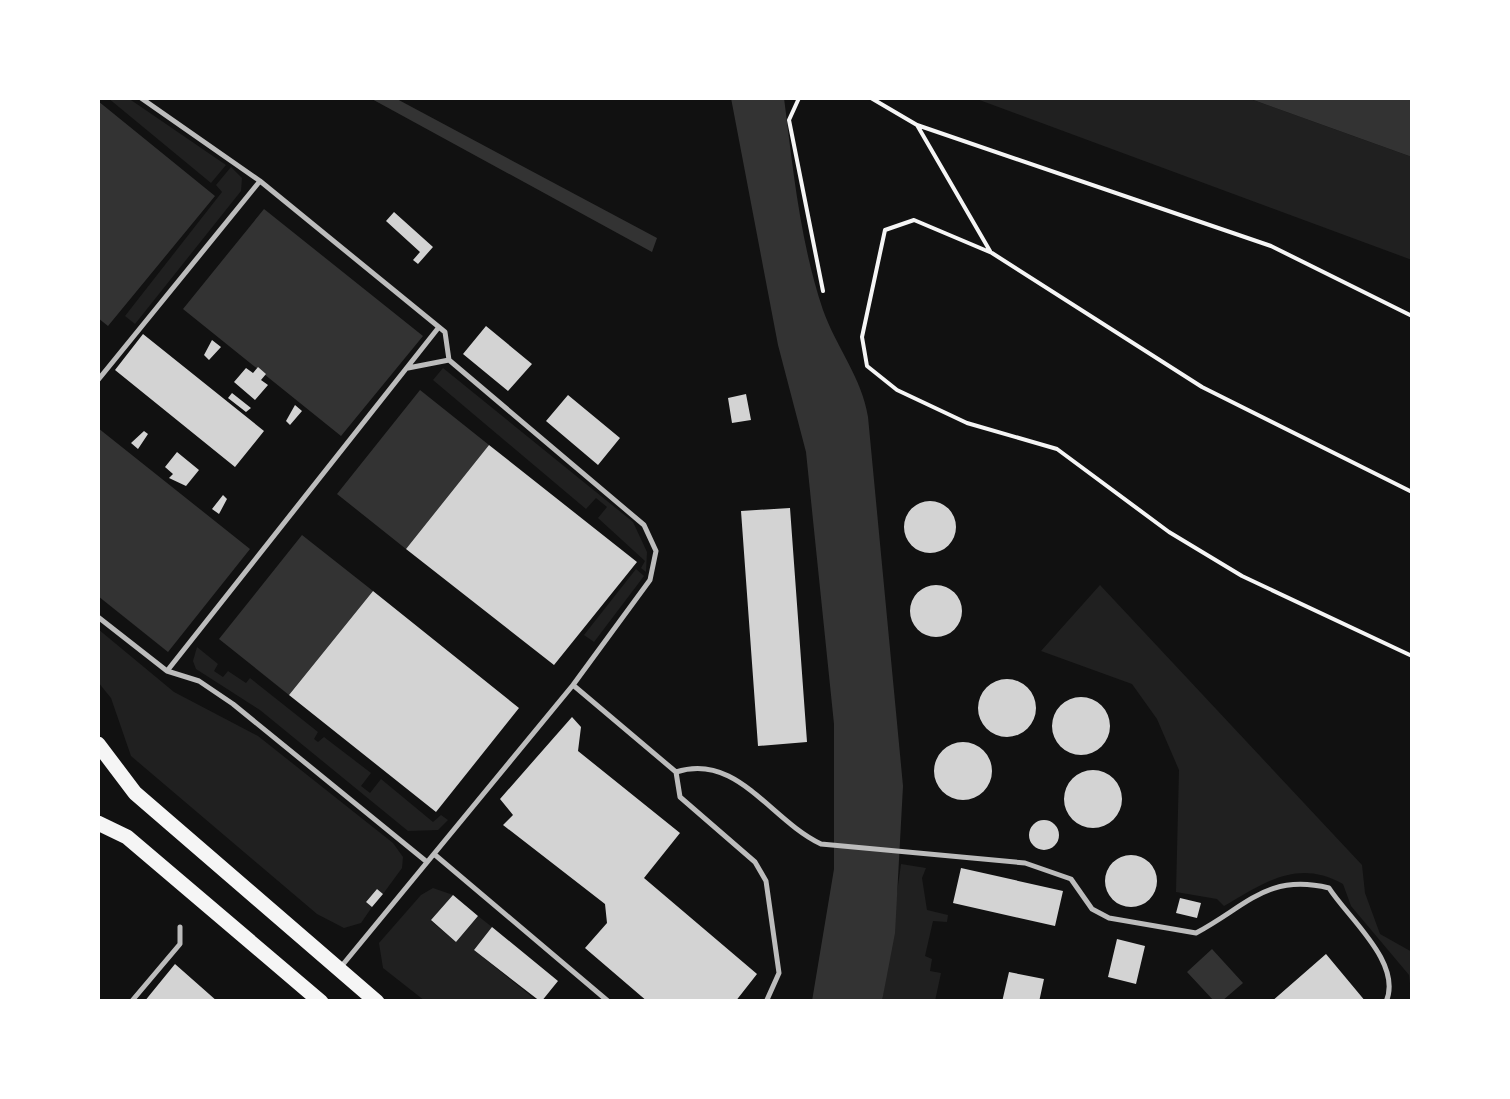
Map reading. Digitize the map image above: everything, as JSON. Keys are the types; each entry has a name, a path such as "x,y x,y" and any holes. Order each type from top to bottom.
{"main road":[{"path":"98,745 135,793 377,1002"},
{"path":"98,823 127,836 321,1002"}],"lane":[{"path":"141,98 260,181 445,332 449,360 644,525 656,551 650,580 573,685 338,970"},
{"path":"98,380 260,181"},
{"path":"167,672 438,327"},
{"path":"406,368 424,361 449,360"},
{"path":"98,617 167,672 199,682 233,704 427,862"},
{"path":"573,685 676,772 680,797 755,862 766,881 779,973 766,1002"},
{"path":"676,772 698,764 733,775 795,832 821,844 910,850 1048,869 1071,879 1092,909 1110,918 1196,933 1260,892 1285,882 1329,888 1383,960 1389,980 1386,1002"},
{"path":"434,854 609,1002"},
{"path":"132,1002 180,944 180,926"}],"path":[{"path":"799,98 789,120 822,291"},
{"path":"871,98 917,125 1271,246 1412,316"},
{"path":"917,125 992,253"},
{"path":"1412,492 1202,387 992,253 914,220 885,230 862,337 868,366 897,390 967,423 1058,450 1169,532 1242,576 1412,656"}],"shaded area":[{"path":"108,98 128,98 226,165 211,183"},
{"path":"370,98 395,98 657,238 652,252"},
{"path":"731,98 784,98 808,258 828,324 860,389 868,417 903,786 895,933 882,1001 812,1001 834,869 834,724 806,452 778,345"},
{"path":"974,98 1248,98 1412,157 1412,260"},
{"path":"1248,98 1412,98 1412,157"},
{"path":"98,101 215,196 108,326 98,318"},
{"path":"231,167 242,178 241,191 135,324 125,316 222,192 216,185"},
{"path":"264,209 423,336 341,436 183,309"},
{"path":"443,368 633,522 647,552 646,572 641,568 645,561 598,518 607,507 596,498 586,509 433,380"},
{"path":"420,390 489,445 406,549 337,494"},
{"path":"98,428 250,549 168,652 98,596"},
{"path":"302,535 373,591 289,695 219,639"},
{"path":"636,569 644,576 594,642 584,635"},
{"path":"1100,585 1362,865 1365,893 1380,934 1412,952 1412,1001 1409,975 1351,906 1343,884 1311,873 1296,873 1267,882 1224,906 1217,899 1176,892 1179,770 1157,719 1132,684 1041,651"},
{"path":"98,629 174,692 258,736 393,843 403,857 402,868 383,894 377,889 366,902 372,907 361,923 344,928 317,914 131,756 111,698 98,682"},
{"path":"197,647 218,664 214,671 223,677 228,671 246,683 250,678 318,732 314,739 318,742 324,737 371,773 361,786 370,793 381,779 433,822 441,815 448,820 438,830 408,831 260,710 196,669 193,661"},
{"path":"901,864 926,868 922,878 927,910 948,915 947,922 933,921 925,956 932,959 930,971 941,973 935,1001 882,1002"},
{"path":"433,888 453,895 431,921 456,942 478,916 492,927 474,950 537,1001 425,1001 383,968 379,943 421,895"},
{"path":"1212,949 1243,983 1222,1001 1214,1001 1187,972"}],"building":[{"path":"394,212 433,247 418,264 413,260 420,252 386,221"},
{"path":"486,326 532,364 508,391 463,354"},
{"path":"143,334 264,431 235,467 115,370"},
{"path":"212,340 221,347 209,360 204,355"},
{"path":"258,367 266,374 261,380 268,385 255,400 234,382 246,368 253,373"},
{"path":"232,393 251,408 246,412 228,398"},
{"path":"746,394 751,420 732,423 728,398"},
{"path":"568,395 620,438 598,465 546,421"},
{"path":"295,405 302,411 290,425 286,421"},
{"path":"144,431 148,434 138,449 131,443"},
{"path":"489,445 637,562 554,665 406,549"},
{"path":"177,452 199,470 186,486 169,478 173,474 165,467"},
{"path":"223,495 227,499 219,514 212,509"},
{"path":"930,501 948,509 956,527 948,545 930,553 912,545 904,527 912,509"},
{"path":"790,508 807,742 758,746 741,511"},
{"path":"936,585 954,593 962,611 954,629 936,637 918,629 910,611 918,593"},
{"path":"373,591 519,708 436,812 289,695"},
{"path":"1007,679 1028,687 1036,708 1028,729 1007,737 986,729 978,708 986,687"},
{"path":"1081,697 1102,705 1110,726 1102,747 1081,755 1060,747 1052,726 1060,705"},
{"path":"572,717 581,727 578,751 680,833 644,878 757,974 735,1002 648,1002 585,948 607,923 605,904 503,825 513,815 500,799"},
{"path":"963,742 984,750 992,771 984,792 963,800 942,792 934,771 942,750"},
{"path":"1093,770 1114,778 1122,799 1114,820 1093,828 1072,820 1064,799 1072,778"},
{"path":"1044,820 1058,829 1059,835 1050,849 1044,850 1030,841 1029,835 1038,821"},
{"path":"1131,855 1149,863 1157,881 1149,899 1131,907 1113,899 1105,881 1113,863"},
{"path":"961,868 1063,891 1055,926 953,903"},
{"path":"377,889 383,894 372,907 366,902"},
{"path":"453,895 478,916 456,942 431,920"},
{"path":"1180,898 1201,903 1197,918 1176,913"},
{"path":"492,927 558,981 541,1002 474,950"},
{"path":"1117,939 1145,946 1136,984 1108,977"},
{"path":"1326,954 1366,1002 1271,1002"},
{"path":"175,964 209,994 218,1002 144,1002"},
{"path":"1009,972 1044,979 1039,1002 1002,1002"}]}
